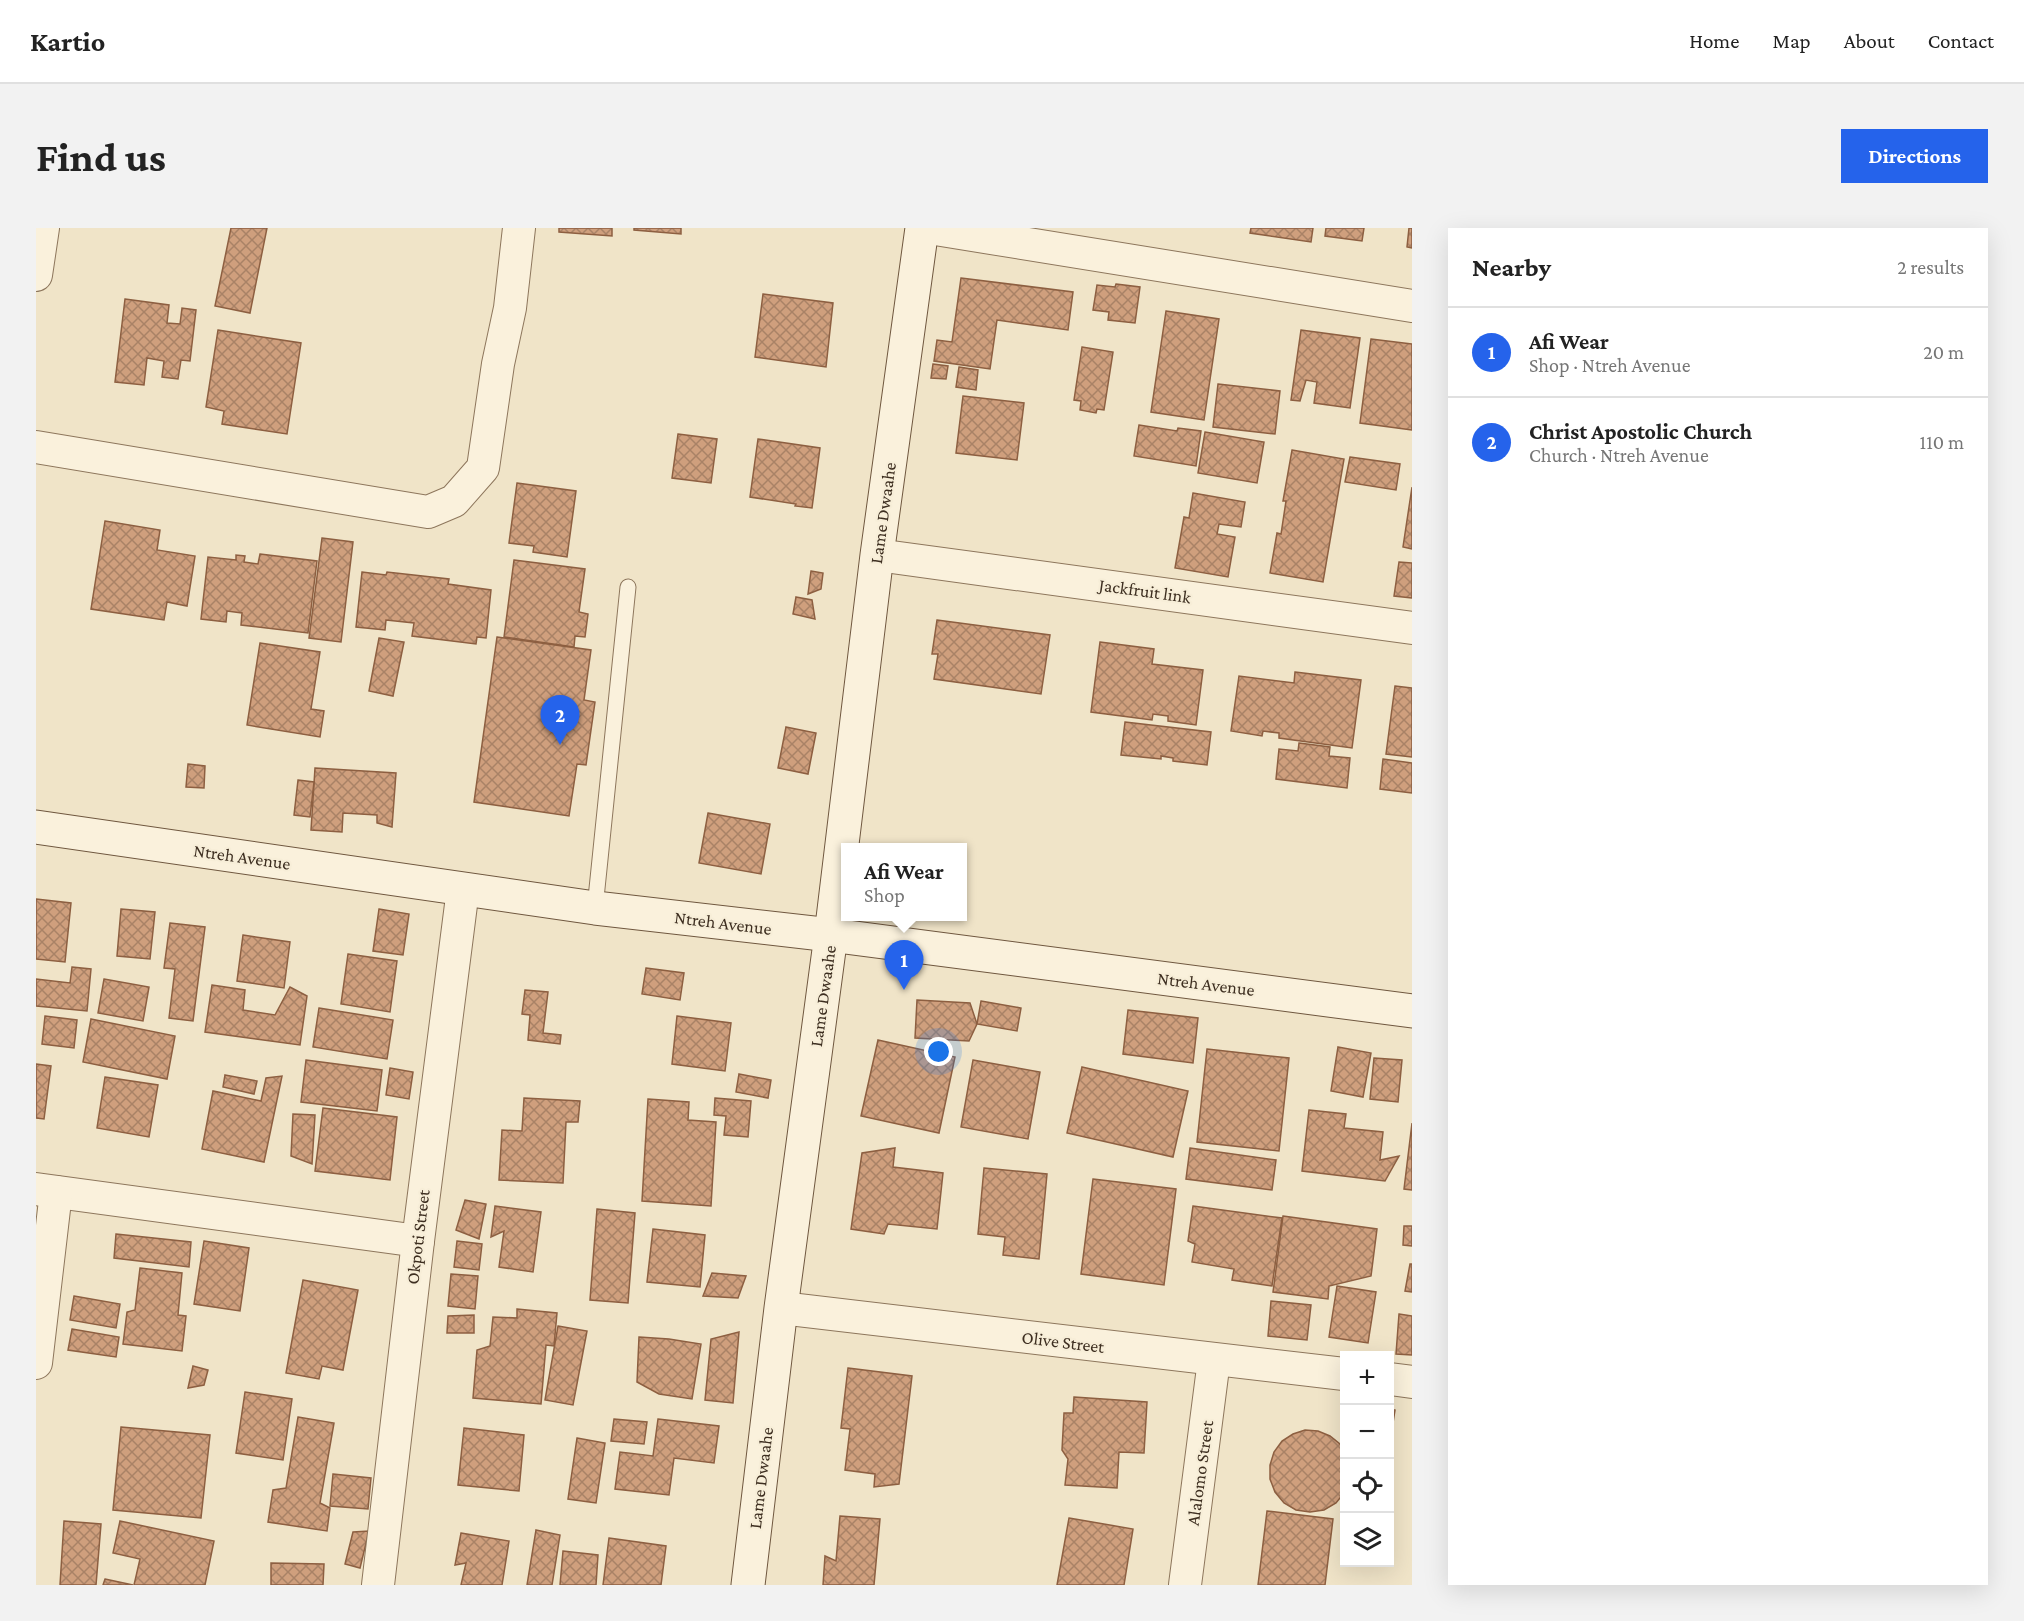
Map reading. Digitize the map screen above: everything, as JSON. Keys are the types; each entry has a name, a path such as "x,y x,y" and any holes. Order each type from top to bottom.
{"street":[{"path":"36,275 43,228"},
{"path":"36,447 428,512 454,501 483,468 498,364 510,308 519,228"},
{"name":"Lame Dwaahe","path":"842,843 877,555 922,228"},
{"path":"929,228 1412,306"},
{"name":"Jackfruit link","path":"877,555 1412,628"},
{"name":"Ntreh Avenue","path":"36,827 595,908 831,935 1412,1011"},
{"name":"Lame Dwaahe","path":"748,1585 781,1308 841,852"},
{"name":"Okpoti Street","path":"378,1585 417,1241 463,889"},
{"path":"36,1363 46,1191 417,1241"},
{"name":"Olive Street","path":"781,1308 1340,1374"},
{"name":"Alalomo Street","path":"1185,1585 1214,1360"},
{"path":"1394,1380 1412,1382"}],"lane":[{"path":"595,908 628,587"}],"building":[{"path":"231,228 267,228 250,313 215,306"},
{"path":"559,228 612,228 612,236 559,232"},
{"path":"634,228 681,228 681,234 634,230"},
{"path":"1251,228 1313,228 1311,242 1250,233"},
{"path":"1326,228 1364,228 1362,241 1325,236"},
{"path":"1409,228 1412,228 1412,248 1407,247"},
{"path":"961,278 1073,292 1068,330 997,320 990,369 934,361 937,340 952,342"},
{"path":"1116,284 1140,287 1135,323 1108,320 1109,312 1093,310 1097,285 1115,287"},
{"path":"763,294 833,303 826,367 755,357"},
{"path":"125,299 169,305 167,323 180,324 182,308 196,310 190,361 181,360 178,379 162,377 164,361 147,358 144,385 115,382"},
{"path":"1166,311 1219,319 1204,420 1151,412"},
{"path":"218,330 301,343 287,434 222,424 224,411 206,407"},
{"path":"1301,330 1360,338 1350,408 1314,403 1317,382 1306,380 1300,401 1291,400"},
{"path":"1371,339 1412,344 1412,430 1360,423"},
{"path":"1082,347 1113,352 1104,410 1097,409 1096,413 1080,410 1081,401 1074,400"},
{"path":"933,364 948,366 946,379 931,378"},
{"path":"959,367 978,370 976,390 956,387"},
{"path":"1218,384 1280,391 1275,434 1213,427"},
{"path":"963,396 1024,403 1017,460 956,453"},
{"path":"1139,425 1177,431 1178,428 1201,431 1196,466 1134,456"},
{"path":"1205,432 1264,442 1257,483 1198,473"},
{"path":"678,434 717,439 711,483 672,478"},
{"path":"758,439 820,448 812,508 750,497"},
{"path":"1292,450 1344,459 1323,582 1270,573 1277,533 1281,534 1286,501 1283,501"},
{"path":"1350,457 1400,464 1396,490 1345,482"},
{"path":"517,483 576,491 567,557 533,552 534,546 509,543"},
{"path":"1412,487 1412,549 1403,547"},
{"path":"1193,493 1245,502 1241,527 1219,524 1217,534 1235,537 1228,577 1175,568 1184,517 1189,518"},
{"path":"105,521 160,530 157,550 195,556 187,606 167,602 164,620 91,609"},
{"path":"322,538 353,542 341,642 309,638"},
{"path":"260,554 317,561 308,633 241,625 242,613 227,611 226,622 201,619 208,557 236,560 236,555 245,556 244,562 258,564"},
{"path":"514,560 585,569 579,612 588,614 585,637 575,636 574,647 504,637"},
{"path":"1399,562 1412,563 1412,598 1394,596"},
{"path":"811,571 823,573 821,589 808,594"},
{"path":"362,572 386,575 387,572 449,579 448,584 491,590 486,638 477,637 476,644 412,636 414,623 386,620 385,630 356,627"},
{"path":"796,597 812,600 815,619 793,614"},
{"path":"937,620 1050,635 1041,694 934,679 938,654 932,654"},
{"path":"497,637 591,650 584,700 595,702 586,765 577,764 569,816 474,802"},
{"path":"379,638 404,642 393,696 369,691"},
{"path":"1100,642 1154,649 1152,664 1203,670 1196,725 1168,721 1168,716 1153,714 1152,720 1091,712"},
{"path":"260,643 320,652 311,709 324,711 320,737 247,725"},
{"path":"1295,672 1361,680 1352,748 1279,738 1279,733 1263,731 1262,736 1231,731 1239,676 1294,683"},
{"path":"1395,686 1412,688 1412,757 1386,754"},
{"path":"1125,722 1211,732 1207,765 1173,761 1173,758 1161,756 1161,759 1121,755"},
{"path":"786,727 816,733 808,774 778,768"},
{"path":"1299,743 1330,747 1329,756 1350,758 1347,788 1276,779 1279,749 1298,751"},
{"path":"1383,759 1412,763 1412,793 1380,789"},
{"path":"188,764 205,766 204,788 186,787"},
{"path":"315,768 396,773 392,827 377,823 377,815 343,813 342,832 311,830"},
{"path":"298,780 314,782 310,817 294,815"},
{"path":"708,813 770,824 761,874 699,863"},
{"path":"36,899 71,903 65,962 36,959"},
{"path":"121,909 155,912 150,959 117,956"},
{"path":"379,909 409,914 403,955 373,951"},
{"path":"170,923 205,927 193,1021 169,1018 175,969 164,968"},
{"path":"243,935 290,942 284,988 237,981"},
{"path":"348,954 397,961 390,1012 341,1004"},
{"path":"72,967 91,969 87,1011 36,1006 36,979 70,983"},
{"path":"646,968 684,973 680,1000 642,994"},
{"path":"104,979 149,987 143,1021 98,1013"},
{"path":"212,985 245,990 243,1010 275,1015 290,987 307,996 300,1045 205,1032"},
{"path":"525,990 548,992 543,1033 561,1035 560,1044 528,1040 530,1015 522,1014"},
{"path":"917,1000 970,1003 977,1024 969,1041 915,1038"},
{"path":"981,1001 1021,1008 1017,1031 977,1024"},
{"path":"319,1008 393,1020 387,1059 313,1047"},
{"path":"1128,1010 1198,1018 1193,1063 1123,1054"},
{"path":"45,1016 77,1020 74,1048 42,1044"},
{"path":"677,1016 731,1023 725,1071 672,1064"},
{"path":"91,1019 175,1036 167,1079 83,1062"},
{"path":"878,1040 955,1057 939,1133 861,1116"},
{"path":"1338,1047 1371,1053 1363,1097 1331,1091"},
{"path":"1207,1049 1289,1058 1279,1151 1197,1142"},
{"path":"1374,1058 1402,1060 1398,1102 1370,1099"},
{"path":"306,1060 382,1070 377,1111 301,1102"},
{"path":"973,1060 1040,1072 1028,1139 961,1127"},
{"path":"36,1064 51,1066 44,1119 36,1118"},
{"path":"1082,1067 1188,1091 1173,1157 1067,1133"},
{"path":"390,1068 413,1072 409,1099 386,1095"},
{"path":"739,1074 771,1080 768,1098 736,1092"},
{"path":"225,1075 257,1081 254,1094 223,1087"},
{"path":"282,1076 264,1162 202,1149 213,1091 261,1101 266,1078"},
{"path":"105,1077 158,1085 149,1137 97,1128"},
{"path":"524,1098 580,1101 578,1122 566,1122 563,1183 499,1180 502,1130 522,1131"},
{"path":"715,1098 751,1101 748,1137 724,1135 726,1116 714,1115"},
{"path":"648,1099 689,1102 688,1120 716,1122 711,1206 642,1201"},
{"path":"323,1108 397,1117 390,1180 315,1171"},
{"path":"1309,1110 1346,1114 1344,1128 1383,1132 1380,1160 1399,1156 1385,1181 1302,1171"},
{"path":"293,1114 315,1115 312,1164 291,1156"},
{"path":"1412,1123 1412,1190 1404,1189"},
{"path":"895,1148 893,1167 943,1173 937,1229 888,1224 884,1234 851,1229 862,1153"},
{"path":"1190,1148 1276,1160 1272,1190 1186,1179"},
{"path":"984,1168 1047,1174 1039,1259 1003,1255 1005,1237 978,1234"},
{"path":"1093,1179 1176,1189 1164,1285 1081,1274"},
{"path":"465,1200 486,1204 479,1239 456,1230"},
{"path":"495,1206 541,1212 533,1272 499,1267 504,1231 491,1237"},
{"path":"1193,1206 1282,1218 1272,1286 1232,1280 1234,1269 1192,1262 1195,1244 1188,1241"},
{"path":"597,1209 635,1213 628,1303 590,1300"},
{"path":"1283,1216 1377,1229 1371,1276 1329,1286 1328,1299 1273,1292"},
{"path":"1404,1226 1412,1226 1412,1246 1403,1245"},
{"path":"653,1229 705,1235 700,1287 647,1282"},
{"path":"116,1234 191,1242 189,1267 114,1258"},
{"path":"204,1241 249,1248 240,1311 194,1304"},
{"path":"457,1241 482,1244 479,1270 454,1267"},
{"path":"1410,1264 1412,1264 1412,1292 1405,1291"},
{"path":"140,1268 182,1273 178,1315 186,1316 182,1351 123,1344 127,1312 135,1310"},
{"path":"712,1273 746,1276 738,1298 703,1296"},
{"path":"451,1274 478,1276 475,1309 448,1306"},
{"path":"303,1280 358,1290 343,1370 322,1366 319,1379 286,1373"},
{"path":"1337,1286 1376,1292 1368,1343 1329,1337"},
{"path":"74,1296 120,1304 116,1328 70,1320"},
{"path":"1271,1301 1311,1305 1307,1340 1268,1336"},
{"path":"517,1309 557,1313 554,1346 546,1345 541,1404 473,1398 477,1350 490,1346 493,1317 517,1318"},
{"path":"1399,1314 1412,1316 1412,1355 1396,1354"},
{"path":"474,1315 474,1333 447,1333 448,1316"},
{"path":"558,1326 587,1331 573,1405 545,1400"},
{"path":"72,1329 119,1337 116,1357 68,1350"},
{"path":"739,1332 733,1403 705,1400 711,1339"},
{"path":"639,1337 701,1344 692,1399 659,1394 637,1382"},
{"path":"193,1366 208,1370 204,1385 188,1388"},
{"path":"848,1368 912,1376 899,1484 874,1487 875,1474 845,1470 850,1429 841,1428"},
{"path":"245,1392 292,1399 283,1460 236,1453"},
{"path":"1074,1397 1147,1402 1144,1453 1119,1452 1117,1488 1065,1485 1068,1459 1062,1450 1064,1413 1073,1413"},
{"path":"298,1417 334,1423 320,1503 330,1508 327,1531 268,1522 273,1490 286,1488"},
{"path":"614,1419 647,1422 644,1444 611,1441"},
{"path":"658,1419 719,1426 714,1463 674,1458 669,1495 615,1489 620,1452 653,1456"},
{"path":"121,1427 210,1435 201,1518 113,1510"},
{"path":"464,1428 524,1435 519,1491 458,1485"},
{"path":"1305,1430 1318,1431 1330,1436 1340,1444 1340,1498 1324,1510 1310,1512 1296,1510 1284,1503 1275,1492 1270,1479 1270,1465 1274,1452 1282,1441"},
{"path":"577,1438 605,1443 596,1503 568,1499"},
{"path":"333,1474 371,1478 368,1509 330,1506"},
{"path":"1267,1511 1333,1519 1325,1585 1258,1585"},
{"path":"840,1516 880,1519 874,1585 823,1585 825,1556 836,1561"},
{"path":"1069,1518 1133,1529 1124,1585 1057,1585"},
{"path":"64,1521 101,1524 96,1585 60,1585"},
{"path":"120,1521 214,1541 205,1585 134,1585 140,1559 113,1553"},
{"path":"536,1530 560,1535 552,1585 527,1585"},
{"path":"369,1531 360,1568 345,1564 353,1532"},
{"path":"461,1533 509,1541 502,1585 461,1585 466,1563 455,1565"},
{"path":"609,1538 666,1546 661,1585 603,1585"},
{"path":"563,1551 598,1555 596,1585 560,1585"},
{"path":"271,1563 324,1564 323,1585 271,1585"},
{"path":"105,1579 133,1585 103,1585"}],"place":[{"name":"Christ Apostolic Church","path":"560,745"},
{"name":"Afi Wear","path":"904,990"}]}
